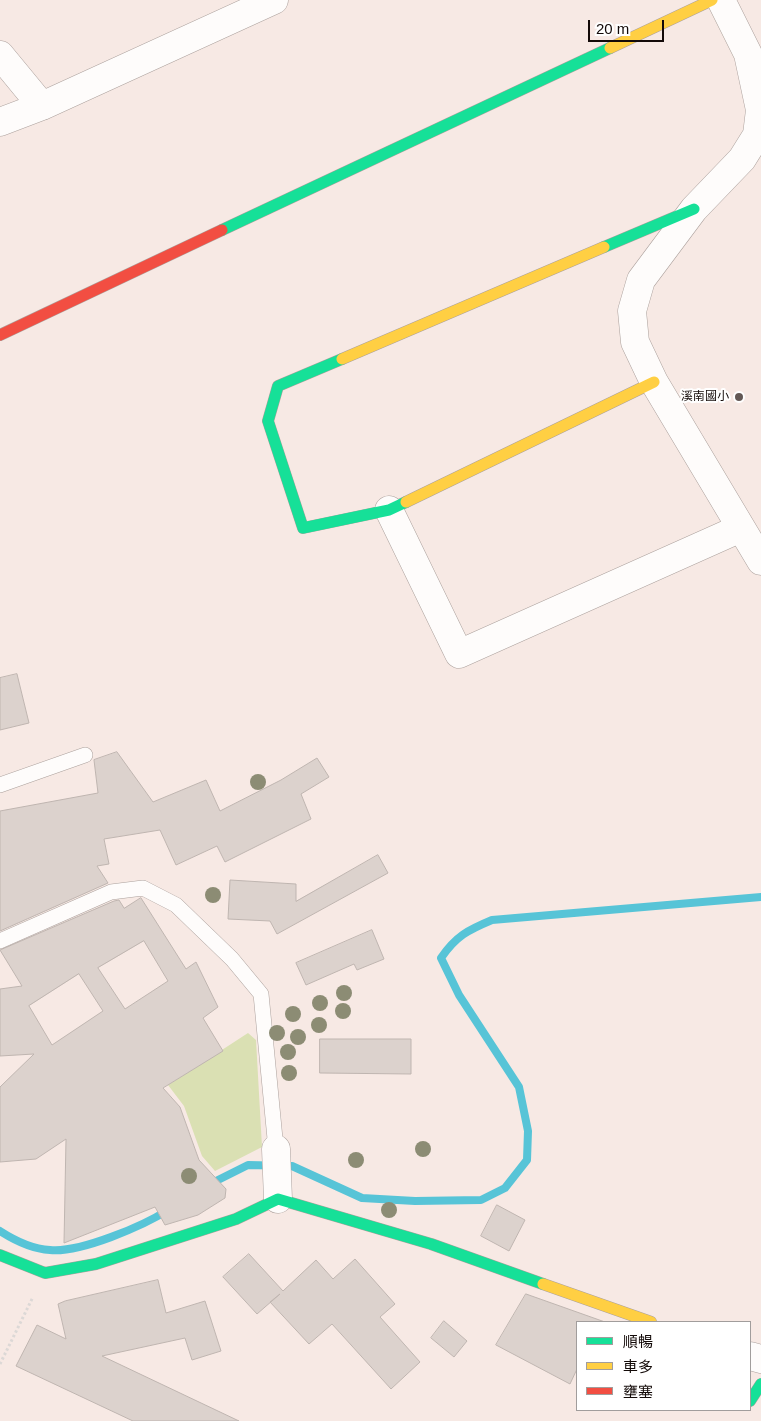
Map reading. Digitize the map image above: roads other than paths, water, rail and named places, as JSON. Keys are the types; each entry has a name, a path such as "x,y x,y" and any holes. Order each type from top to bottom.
{"street":[{"path":"0,122 42,106 274,0"},
{"path":"0,335 712,0"},
{"path":"720,0 748,54 760,110 757,135 742,159 694,209 642,280 632,311 635,342 654,382 761,562"},
{"path":"0,55 42,106"},
{"path":"654,382 389,510 303,528 268,421 278,386 694,209"},
{"path":"389,510 459,654 741,528"},
{"path":"276,1149 278,1190"},
{"path":"0,1255 45,1273 96,1264 236,1219 278,1190"},
{"path":"278,1190 648,1321"},
{"path":"751,1399 761,1384"}],"lane":[{"path":"0,785 85,755"},
{"path":"0,941 111,892 143,888 176,905 232,959 262,994 276,1149"}],"waterway":[{"path":"210,1184 248,1165 292,1166 362,1198 415,1201 481,1200 505,1188 527,1160 528,1131 519,1087 459,995 441,958 452,944 469,931 492,920 761,897"},
{"path":"0,1231 30,1246 50,1250 63,1250 111,1237 168,1210"}],"place":[{"name":"溪南國小","path":"739,397"}]}
